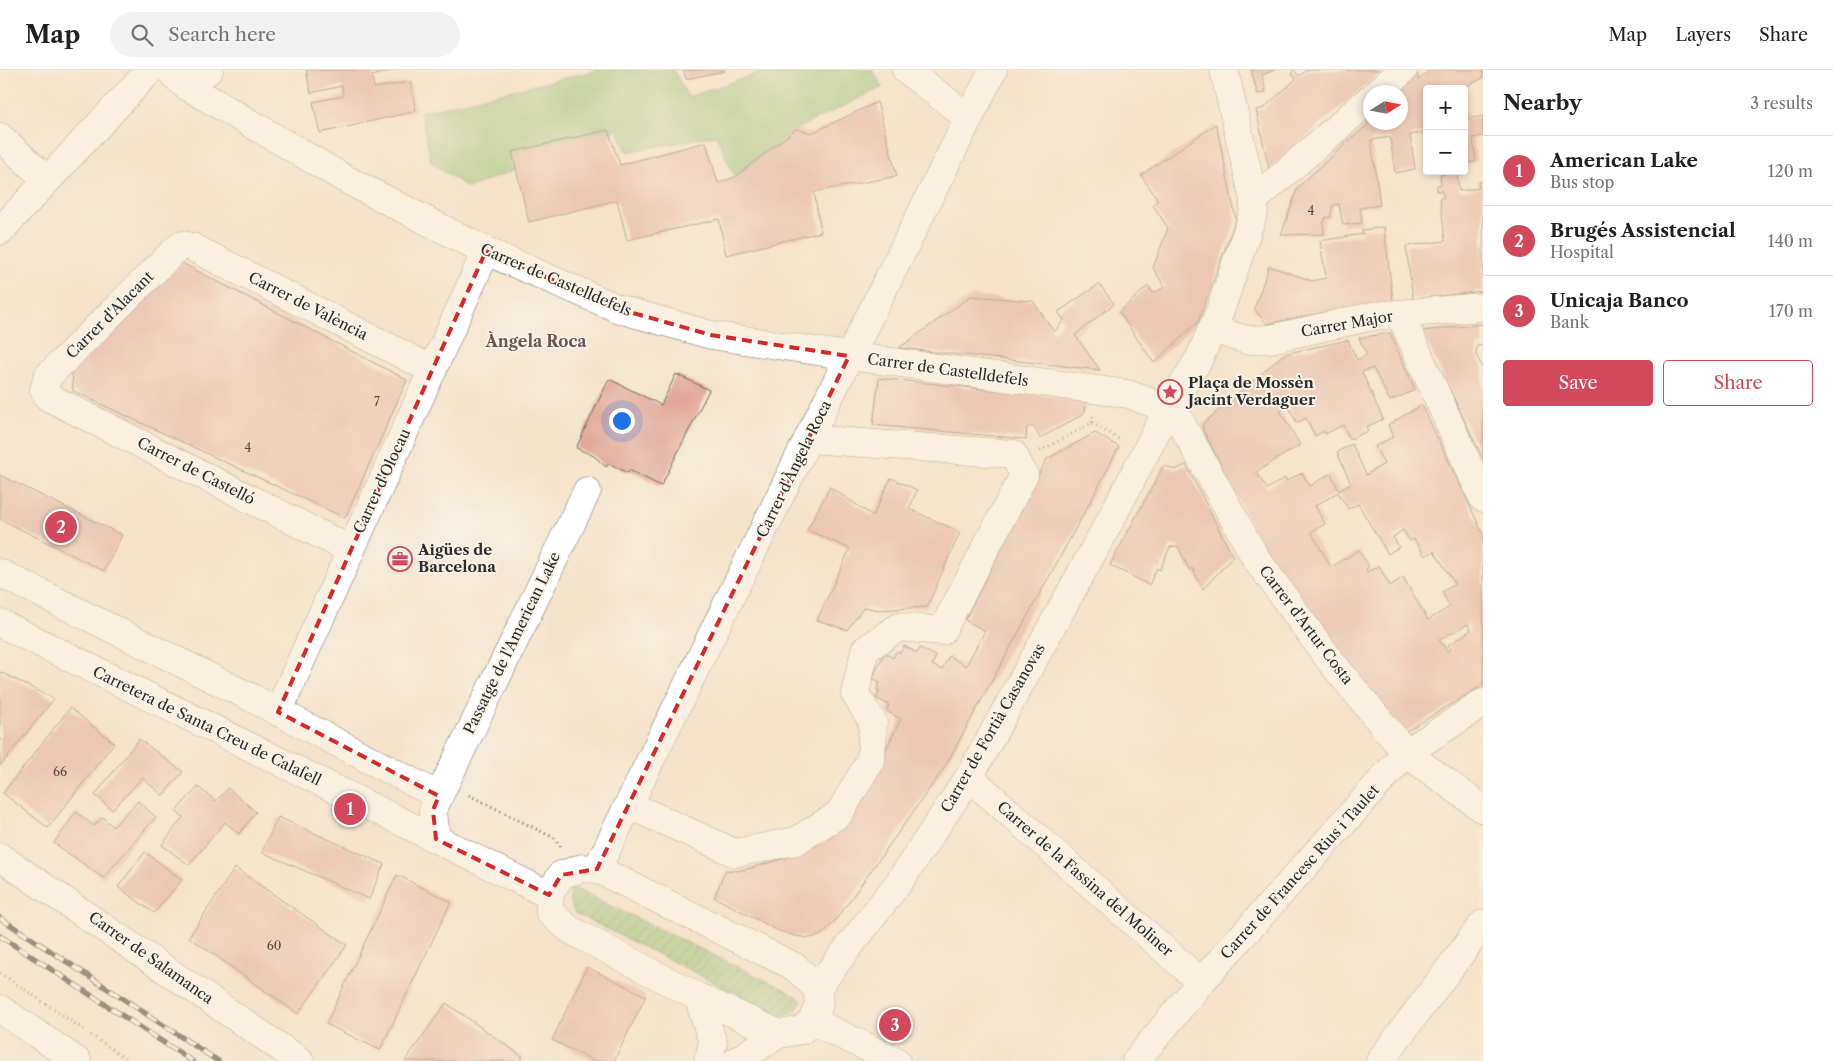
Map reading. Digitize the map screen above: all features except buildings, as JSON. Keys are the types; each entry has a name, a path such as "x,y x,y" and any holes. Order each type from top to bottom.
{"street":[{"path":"0,231 150,70"},
{"path":"177,78 209,70"},
{"path":"906,70 970,118"},
{"name":"Carrer d'Àngela Roca","path":"597,869 849,356 993,70"},
{"path":"1168,409 1199,358 1216,320 1254,211 1254,200 1224,70"},
{"path":"1386,85 1403,70"},
{"name":"Carrer de Castelldefels","path":"177,78 347,180 486,251 619,309 711,335 1128,394 1168,409"},
{"path":"1254,200 1363,105"},
{"path":"0,137 47,180"},
{"name":"Carrer de València","path":"182,245 192,247 433,370"},
{"name":"Carrer d'Alacant","path":"44,390 48,376 182,245"},
{"name":"Carrer d'Olocau","path":"278,712 486,251"},
{"name":"Carrer Major","path":"1216,320 1246,340 1270,338 1373,316 1483,307"},
{"path":"1400,314 1483,498"},
{"name":"Carrer de Castelló","path":"44,390 48,397 351,550"},
{"name":"Carrer de Fortià Casanovas","path":"817,988 899,882 969,777 1168,409"},
{"name":"Carrer d'Artur Costa","path":"1168,409 1180,421 1255,557 1328,658 1406,753 1483,809"},
{"path":"629,804 735,852 796,841 839,814 871,758 873,722 855,694 865,650 899,627 942,631 1024,475 1013,454 808,439"},
{"name":"Passatge de l'American Lake","path":"436,839 433,810 439,796 587,491"},
{"path":"0,573 278,712 439,796"},
{"name":"Carretera de Santa Creu de Calafell","path":"0,623 549,895"},
{"name":"Carrer de Francesc Rius i Taulet","path":"1136,1061 1201,982 1406,753 1483,703"},
{"name":"Carrer de la Fassina del Moliner","path":"969,777 1201,982"},
{"name":"Carrer de Salamanca","path":"0,857 300,1061"},
{"path":"736,1061 779,1034 802,1030 812,1021 819,1005 817,988 795,967 597,869 582,868 561,875 549,895 550,912 568,929 698,997 779,1034"},
{"path":"1380,1061 1483,924"},
{"path":"698,997 713,1043 708,1061"},
{"path":"0,1009 77,1061"},
{"path":"812,1021 896,1061"}],"path":[{"path":"1018,463 1092,423 1096,390"},
{"path":"0,972 129,1061"}],"highlighted area":[{"path":"486,251 619,309 711,335 849,356 597,869 561,875 549,895 436,839 433,810 439,796 278,712"}],"green space":[{"path":"599,70 673,70 688,97 769,70 872,70 883,87 796,129 735,177 716,135 627,152 618,129 468,188 431,162 421,112"},
{"path":"570,886 792,993 802,1000 795,1011 783,1015 772,1011 575,913 570,902"}],"railway":[{"path":"0,918 218,1061"},
{"path":"0,936 192,1061"}],"place":[{"name":"Plaça de Mossèn Jacint Verdaguer","path":"1170,392"},
{"name":"Brugés Assistencial","path":"61,527"},
{"name":"Aigües de Barcelona","path":"400,559"},
{"name":"American Lake","path":"350,809"},
{"name":"Unicaja Banco","path":"895,1025"}],"district":[{"name":"Àngela Roca","path":"536,341"}]}
